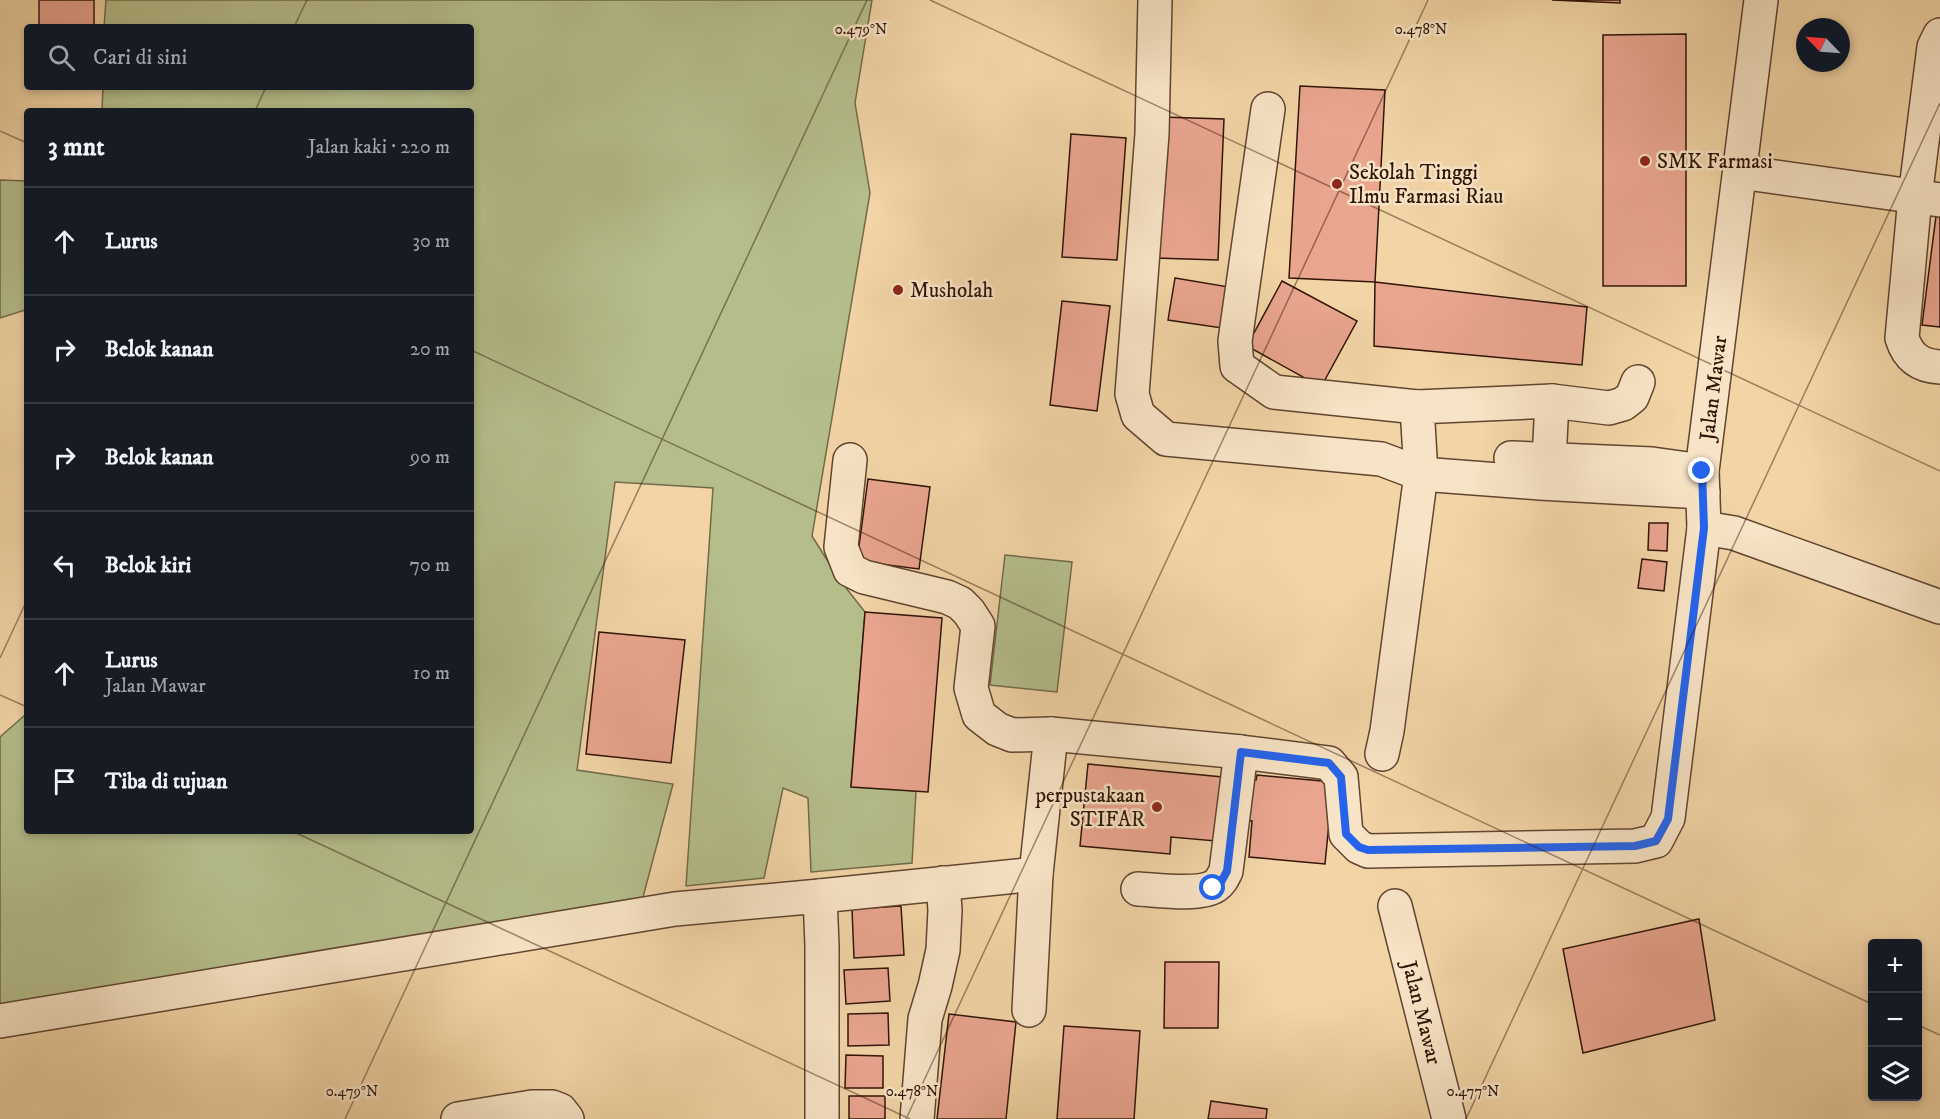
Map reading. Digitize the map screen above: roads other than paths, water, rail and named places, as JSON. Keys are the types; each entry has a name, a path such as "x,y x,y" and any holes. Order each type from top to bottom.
{"street":[{"path":"1155,0 1152,134 1132,394 1138,415 1166,439 1420,463 1540,483 1702,482"},
{"name":"Jalan Mawar","path":"1241,752 1329,763 1341,777 1346,834 1359,847 1368,850 1635,846 1656,841 1668,819 1704,528 1702,482 1761,0"},
{"path":"1940,35 1934,47 1927,199 1902,338 1906,350 1913,359 1928,366 1940,367"},
{"path":"1268,109 1236,341 1237,366 1274,392 1417,407 1552,401 1610,408 1623,404 1632,397 1638,382"},
{"path":"1740,172 1927,199"},
{"path":"1549,460 1552,401"},
{"path":"1382,754 1389,719 1420,463 1417,407"},
{"path":"850,460 841,547 850,570 864,577 947,597 960,603 978,626 971,688 979,715 997,729 1012,735 1051,734 1241,752 1227,871 1221,882 1213,888 1201,891 1138,890"},
{"path":"1420,463 1549,460 1652,464 1702,482"},
{"path":"1704,528 1734,533 1940,606"},
{"path":"1029,1010 1036,874 1051,734"},
{"path":"0,1021 675,909 820,897 1036,874"},
{"path":"917,1119 925,1018 943,950 945,910 943,883"},
{"path":"820,897 822,1119"},
{"name":"Jalan Mawar","path":"1395,906 1449,1119"},
{"path":"458,1119 545,1107 560,1110 567,1119"}],"place":[{"name":"SMK Farmasi","path":"1645,161"},
{"name":"Sekolah Tinggi Ilmu Farmasi Riau","path":"1337,184"},
{"name":"Musholah","path":"898,290"},
{"name":"perpustakaan STIFAR","path":"1157,807"}]}
